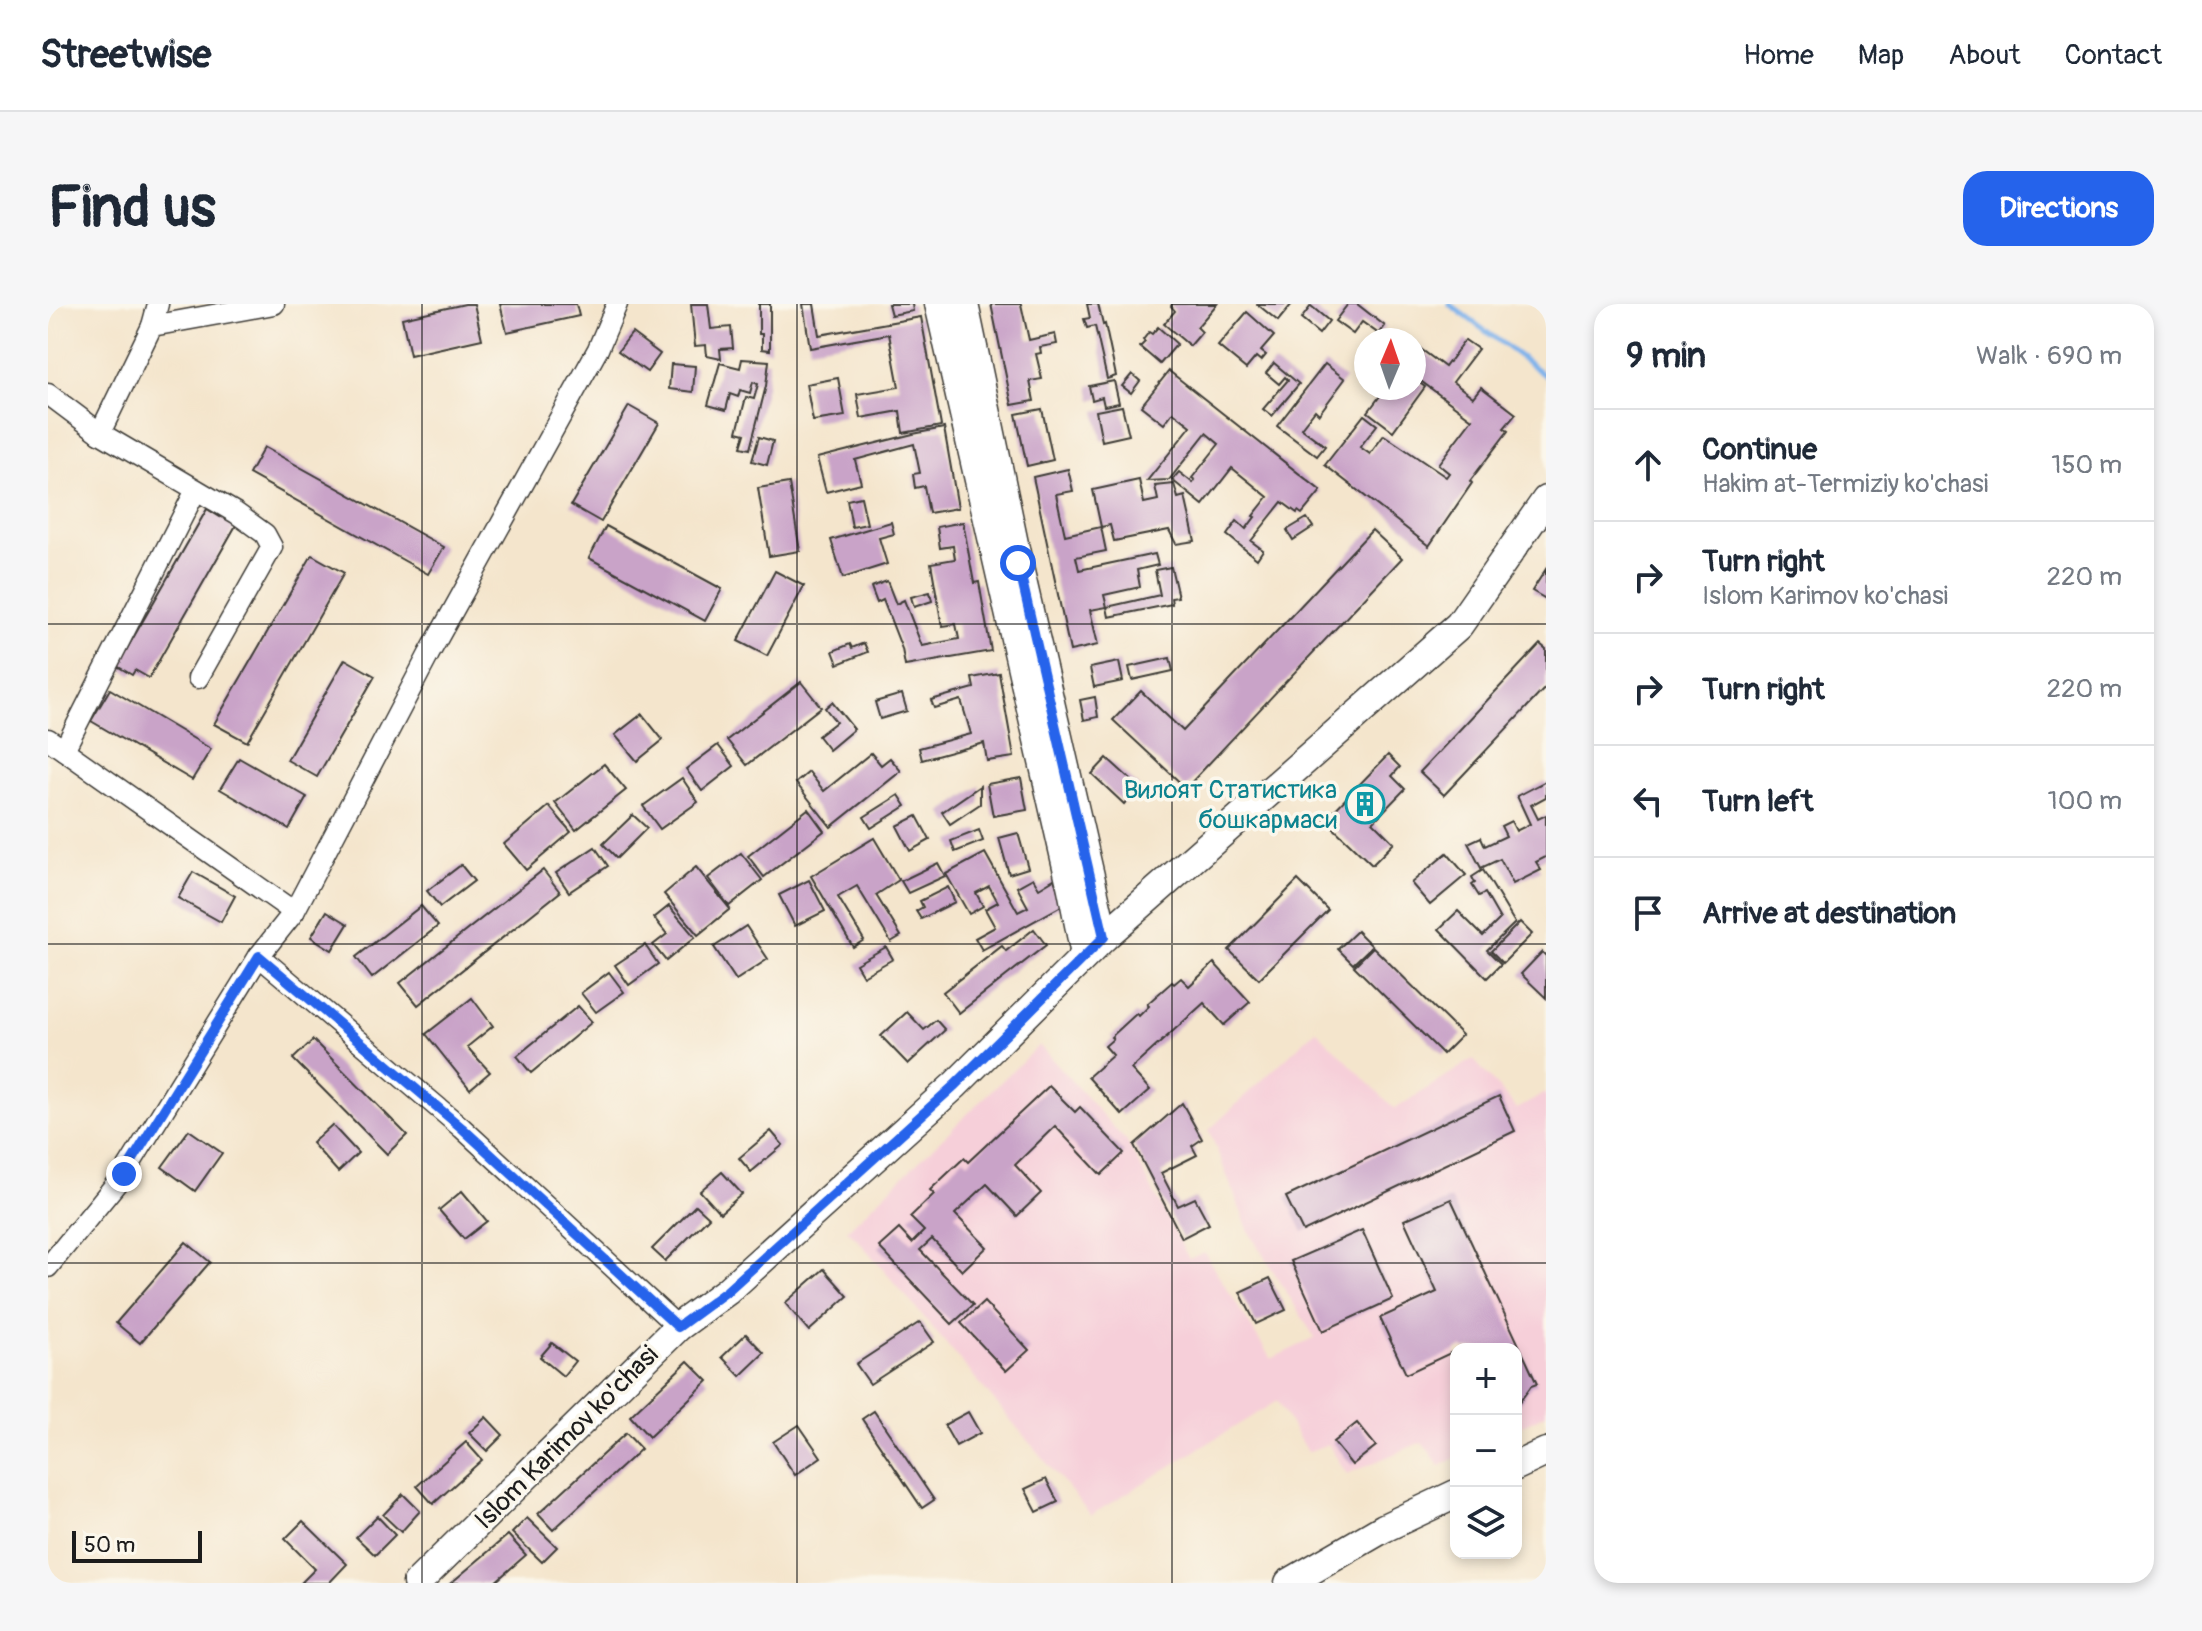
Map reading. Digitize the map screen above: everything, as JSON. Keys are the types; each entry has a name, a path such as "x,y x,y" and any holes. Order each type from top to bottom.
{"main road":[{"path":"939,304 1072,889 1094,946"},
{"path":"964,304 1094,946"},
{"name":"Islom Karimov ko'chasi","path":"417,1583 678,1327 727,1291 955,1085 1094,946 1459,625 1546,500"},
{"path":"1522,1463 1546,1452"},
{"path":"1289,1583 1384,1528 1450,1497"}],"street":[{"path":"100,433 152,326 158,304"},
{"path":"152,326 274,304"},
{"path":"48,1267 124,1174 259,956 294,912 429,654 598,349 617,304"},
{"path":"48,394 100,433 236,513 265,534 272,547 198,678"},
{"path":"196,490 56,744 294,912"},
{"path":"259,956 462,1128 678,1327"}],"shaded area":[{"path":"1316,1030 1395,1109 1473,1059 1517,1109 1546,1093 1546,1414 1522,1425 1522,1343 1450,1343 1450,1461 1440,1466 1422,1442 1347,1474 1328,1444 1307,1452 1277,1401 1091,1515 847,1230 1039,1045 1127,1142 1189,1259 1204,1252 1271,1359 1315,1338 1249,1232 1209,1130"}],"building":[{"path":"474,304 482,339 410,355 402,318"},
{"path":"500,304 576,304 579,316 507,332"},
{"path":"691,304 708,304 711,329 731,327 733,348 720,349 721,359 707,356 706,345 695,346"},
{"path":"759,304 770,304 770,350 762,349"},
{"path":"803,304 814,304 819,335 921,317 941,426 903,433 900,411 861,418 857,394 899,387 889,334 810,348"},
{"path":"888,304 912,304 913,311 891,315"},
{"path":"991,304 1021,304 1029,340 1055,334 1057,344 1040,347 1041,353 1036,354 1042,379 1030,381 1034,401 1012,405"},
{"path":"1087,304 1098,304 1105,324 1116,376 1107,379 1095,326 1087,328 1084,319 1090,318"},
{"path":"1172,304 1217,304 1197,327 1202,332 1190,346 1164,324 1175,311"},
{"path":"1257,304 1292,304 1278,321"},
{"path":"1348,304 1357,304 1385,326 1370,328 1362,322 1354,328 1353,334 1335,321"},
{"path":"1311,306 1329,321 1319,334 1301,319"},
{"path":"1247,312 1274,336 1261,351 1266,355 1261,361 1256,357 1246,369 1218,346"},
{"path":"1158,327 1177,344 1160,364 1140,347 1149,332 1152,334"},
{"path":"632,333 660,354 647,372 618,351"},
{"path":"1465,340 1478,349 1453,382 1473,397 1481,387 1516,414 1504,428 1508,431 1470,481 1472,483 1429,546 1325,465 1364,415 1377,425 1360,447 1370,454 1384,435 1446,477 1449,473 1438,464 1472,419 1426,385 1426,353 1445,367"},
{"path":"742,359 769,361 750,449 741,447 745,434 737,432 746,397 754,399 758,384 753,382 750,393 740,390 738,397 730,394 726,410 708,405 720,363 740,368"},
{"path":"1274,363 1299,384 1272,416 1263,409 1288,380 1285,377 1279,384 1266,373"},
{"path":"671,364 695,366 693,392 669,389"},
{"path":"1325,364 1345,379 1319,414 1315,410 1301,428 1325,446 1317,456 1277,426"},
{"path":"1169,371 1321,491 1302,514 1282,502 1251,541 1263,550 1257,559 1227,535 1237,521 1246,529 1268,497 1232,468 1203,505 1172,480 1179,472 1193,483 1195,480 1192,478 1219,444 1206,433 1169,480 1147,481 1191,426 1173,412 1164,424 1141,406"},
{"path":"1132,374 1140,381 1131,393 1122,386"},
{"path":"838,378 845,416 813,421 806,384"},
{"path":"1114,381 1119,403 1104,406 1102,397 1092,400 1089,386"},
{"path":"1377,400 1416,400 1393,431 1368,412"},
{"path":"629,406 659,423 601,522 571,505"},
{"path":"1122,406 1129,435 1102,441 1096,411"},
{"path":"1042,409 1053,460 1027,466 1016,414"},
{"path":"944,428 958,508 929,513 924,486 915,488 913,474 920,473 914,444 855,460 861,483 826,492 817,458"},
{"path":"759,437 773,441 767,465 752,461"},
{"path":"264,447 444,547 428,574 249,474"},
{"path":"1068,469 1073,491 1056,494 1065,535 1101,527 1106,551 1076,557 1079,570 1155,554 1158,565 1137,570 1140,587 1104,595 1107,607 1090,610 1098,645 1070,651 1033,477"},
{"path":"1139,480 1144,503 1158,500 1155,486 1174,484 1178,498 1185,496 1195,541 1176,544 1169,530 1114,541 1110,525 1101,527 1093,490"},
{"path":"789,483 800,551 769,556 758,488"},
{"path":"861,497 867,524 852,527 847,500"},
{"path":"207,509 220,517 223,510 239,520 149,678 135,670 132,675 117,666"},
{"path":"1307,518 1313,527 1293,540 1287,530"},
{"path":"891,522 894,534 879,538 887,564 843,578 831,540"},
{"path":"963,522 974,583 979,582 991,651 905,666 902,649 883,600 877,603 871,587 887,581 896,604 904,600 922,646 959,639 956,624 942,626 931,563 955,559 953,546 940,548 937,527"},
{"path":"606,526 722,589 705,621 589,558"},
{"path":"1372,530 1402,558 1186,788 1113,720 1141,691 1183,731"},
{"path":"312,555 344,573 247,742 214,724"},
{"path":"1171,567 1178,597 1171,598 1172,604 1109,617 1107,607 1160,595 1155,570"},
{"path":"1546,569 1546,599 1532,591"},
{"path":"775,571 804,586 767,656 738,641"},
{"path":"930,592 932,601 914,607 911,597"},
{"path":"864,643 868,652 838,664 833,651 850,644 852,648"},
{"path":"1540,644 1546,649 1546,687 1444,795 1420,772"},
{"path":"1170,658 1173,671 1132,680 1129,667"},
{"path":"345,659 375,676 317,777 287,760"},
{"path":"1119,662 1123,681 1094,687 1090,668"},
{"path":"999,673 1014,757 987,761 984,743 922,760 919,748 971,734 961,700 934,708 931,700 974,688 972,678"},
{"path":"801,682 821,707 747,765 727,740"},
{"path":"110,689 211,749 192,780 91,721"},
{"path":"902,694 907,711 880,719 875,702"},
{"path":"1095,697 1098,717 1084,720 1080,700"},
{"path":"832,702 854,729 829,750 818,736 836,722 825,708"},
{"path":"642,714 663,740 637,761 615,735"},
{"path":"718,745 734,766 702,791 686,769"},
{"path":"871,753 881,765 890,758 901,771 831,827 796,783 809,772 824,791"},
{"name":"Вилоят Статистика бошкармаси","path":"1388,755 1400,767 1392,776 1405,789 1373,822 1394,843 1372,865 1325,820"},
{"path":"239,758 307,797 289,829 220,789"},
{"path":"1107,758 1139,787 1124,804 1092,774"},
{"path":"604,764 626,790 576,830 555,803"},
{"path":"682,778 698,802 660,829 643,806"},
{"path":"1021,778 1027,810 993,816 987,784"},
{"path":"1546,781 1546,797 1531,805 1538,819 1546,815 1546,857 1536,862 1541,870 1513,884 1500,859 1481,868 1468,843 1481,837 1485,846 1506,836 1501,826 1511,821 1516,831 1530,824 1517,796"},
{"path":"980,786 980,804 950,824 942,812"},
{"path":"899,795 906,806 871,828 864,817"},
{"path":"549,806 571,832 526,870 504,844"},
{"path":"808,809 824,831 764,877 748,856"},
{"path":"633,815 647,828 617,858 603,844"},
{"path":"917,816 930,840 910,851 897,826"},
{"path":"979,830 983,841 955,852 951,841"},
{"path":"1018,833 1028,868 1009,874 999,838"},
{"path":"874,838 899,880 876,895 901,936 891,942 857,886 838,897 864,940 853,947 811,876"},
{"path":"595,847 608,866 569,892 556,873"},
{"path":"741,853 762,880 729,906 708,878"},
{"path":"985,853 1018,912 1028,907 1017,887 1033,878 1039,888 1054,879 1063,905 982,950 975,938 995,927 985,909 998,902 989,886 976,893 983,906 969,914 946,874"},
{"path":"1447,853 1466,875 1430,905 1411,883"},
{"path":"938,863 945,876 908,893 901,881"},
{"path":"461,865 474,881 440,907 427,891"},
{"path":"696,867 730,909 698,935 664,894"},
{"path":"543,870 560,892 418,1005 400,983"},
{"path":"1483,870 1515,923 1487,950 1501,964 1487,978 1439,929 1458,911 1483,936 1500,919 1485,893 1479,896 1472,885 1475,883 1472,877"},
{"path":"193,872 235,896 221,922 178,898"},
{"path":"809,880 825,911 795,926 779,895"},
{"path":"1298,880 1328,910 1259,979 1229,950"},
{"path":"948,887 955,902 921,919 916,911 923,907 920,901"},
{"path":"421,906 438,926 372,978 356,957"},
{"path":"669,906 695,937 666,961 653,945 667,934 654,918"},
{"path":"327,911 348,924 332,950 311,937"},
{"path":"1520,922 1532,934 1503,963 1491,951"},
{"path":"746,926 768,959 736,980 714,947"},
{"path":"1034,929 1046,945 959,1013 943,992 1002,946 1006,951"},
{"path":"1357,931 1372,946 1353,964 1338,949"},
{"path":"645,945 658,964 629,985 615,965"},
{"path":"886,947 893,959 863,976 856,964"},
{"path":"1373,947 1462,1035 1443,1054 1354,966"},
{"path":"1542,952 1546,956 1546,998 1521,974"},
{"path":"1214,963 1250,1002 1224,1025 1204,1003 1131,1069 1150,1090 1122,1115 1088,1077 1113,1055 1105,1046 1172,982 1174,984 1181,978 1189,986"},
{"path":"609,972 624,992 596,1012 581,993"},
{"path":"472,998 493,1026 467,1047 490,1072 470,1089 426,1034"},
{"path":"578,1006 592,1022 531,1073 517,1056"},
{"path":"907,1012 924,1030 936,1020 945,1030 908,1064 881,1036"},
{"path":"313,1040 407,1135 387,1154 293,1059"},
{"path":"1049,1086 1075,1112 1080,1107 1124,1153 1101,1175 1055,1126 1015,1165 1041,1193 1017,1216 987,1184 955,1214 987,1247 962,1271 932,1239 920,1250 973,1305 952,1324 879,1247 899,1229 912,1243 924,1231 910,1217 934,1194 930,1190 964,1158 968,1162"},
{"path":"1499,1096 1515,1131 1303,1232 1286,1197"},
{"path":"1182,1103 1202,1139 1192,1146 1197,1155 1161,1173 1178,1206 1195,1198 1209,1224 1182,1238 1134,1145"},
{"path":"332,1125 358,1153 338,1172 312,1143"},
{"path":"189,1130 222,1153 195,1191 162,1167"},
{"path":"771,1131 783,1145 751,1172 739,1158"},
{"path":"722,1172 742,1194 720,1213 700,1191"},
{"path":"462,1191 487,1221 464,1239 439,1210"},
{"path":"1451,1199 1518,1343 1450,1343 1450,1353 1406,1374 1380,1318 1437,1292 1404,1220"},
{"path":"696,1205 709,1217 665,1261 652,1249"},
{"path":"1362,1230 1393,1299 1323,1331 1291,1261"},
{"path":"186,1242 210,1262 140,1343 116,1323"},
{"path":"824,1269 848,1296 809,1331 785,1303"},
{"path":"1270,1278 1286,1310 1256,1324 1240,1292"},
{"path":"984,1302 1029,1350 1006,1371 961,1323"},
{"path":"920,1322 934,1342 870,1384 856,1364"},
{"path":"746,1334 764,1353 740,1376 722,1357"},
{"path":"552,1343 575,1361 563,1376 540,1357"},
{"path":"1522,1352 1537,1384 1531,1386 1522,1399"},
{"path":"688,1361 708,1381 649,1437 630,1416"},
{"path":"874,1411 934,1500 922,1508 862,1419"},
{"path":"968,1412 980,1433 956,1446 944,1425"},
{"path":"486,1417 503,1435 487,1451 469,1433"},
{"path":"1357,1423 1376,1446 1352,1465 1333,1442"},
{"path":"799,1425 821,1457 795,1475 773,1442"},
{"path":"626,1433 641,1449 553,1530 538,1514"},
{"path":"466,1442 482,1460 433,1504 417,1486"},
{"path":"1046,1479 1058,1502 1037,1512 1025,1489"},
{"path":"403,1494 420,1511 401,1532 383,1515"},
{"path":"377,1516 395,1535 375,1555 356,1537"},
{"path":"527,1518 557,1547 542,1562 512,1533"},
{"path":"303,1521 347,1564 329,1583 301,1583 315,1569 285,1539"},
{"path":"508,1535 526,1555 494,1583 451,1583"}],"waterway":[{"path":"1449,304 1546,376"}],"place":[{"name":"Вилоят Статистика бошкармаси","path":"1365,804"}],"route":[{"path":"124,1174 259,956 462,1128 678,1327 727,1291 955,1085 1104,937 1018,563"}]}
